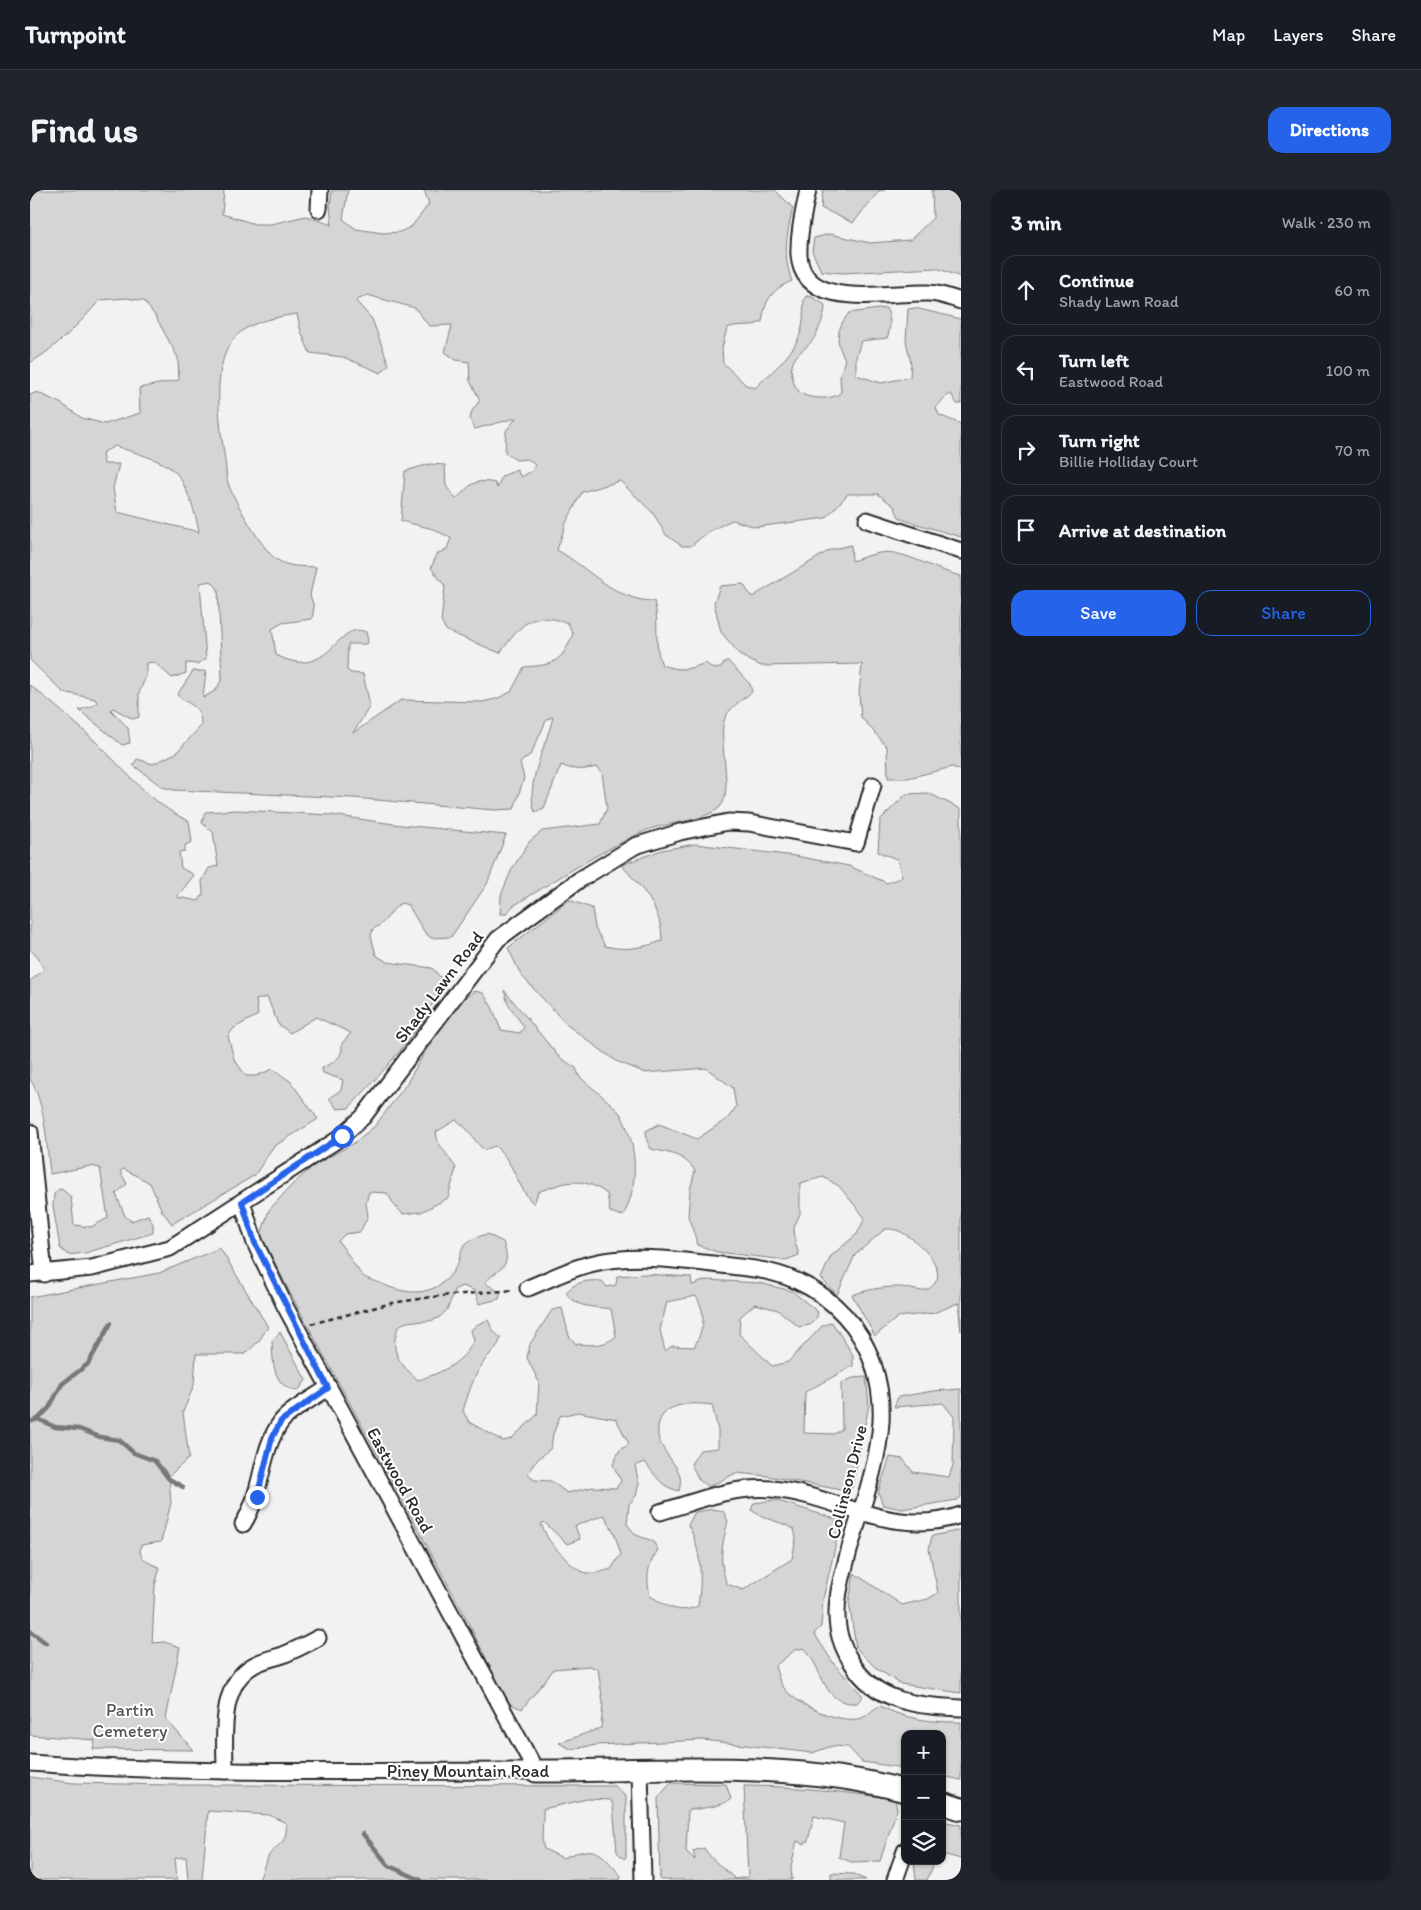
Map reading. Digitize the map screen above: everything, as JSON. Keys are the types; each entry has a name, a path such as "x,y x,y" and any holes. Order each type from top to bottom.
{"street":[{"path":"319,209 320,190"},
{"path":"808,190 799,255 803,272 824,291 841,295 929,293 961,301"},
{"path":"867,520 961,551"},
{"name":"Shady Lawn Road","path":"37,1274 92,1268 170,1248 337,1140 363,1117 498,940 579,880 635,846 680,832 728,822 749,823 856,843 873,785"},
{"path":"30,1132 37,1274"},
{"name":"Eastwood Road","path":"242,1202 255,1243 296,1328 536,1771"},
{"name":"Collinson Drive","path":"528,1288 588,1264 623,1259 750,1268 779,1273 812,1287 835,1305 857,1330 869,1354 877,1375 881,1422 876,1456 838,1592 838,1630 844,1649 854,1667 867,1681 893,1698 926,1706 961,1708"},
{"path":"243,1524 254,1506 272,1438 281,1421 328,1388"},
{"path":"660,1512 735,1491 769,1488 789,1491 889,1520 919,1523 947,1520 961,1515"},
{"path":"225,1771 227,1702 234,1686 253,1666 293,1651 318,1638"},
{"name":"Piney Mountain Road","path":"30,1762 122,1769 225,1771 768,1771 856,1780 901,1790"},
{"path":"640,1771 643,1880"},
{"path":"946,1804 961,1809"},
{"path":"895,1880 901,1863"}],"path":[{"path":"296,1328 392,1303 439,1296 528,1288"}],"green space":[{"path":"30,190 224,190 222,214 255,224 271,224 306,216 332,225 330,206 332,190 348,190 343,219 356,229 383,233 400,232 412,226 429,204 424,190 775,190 793,208 787,235 786,254 792,281 779,288 771,296 765,307 762,322 727,328 722,348 723,363 746,385 755,388 782,362 793,348 802,327 804,300 806,296 812,297 825,305 824,314 814,338 798,354 794,361 792,377 795,386 804,395 829,398 841,392 840,376 845,359 838,336 841,325 849,313 886,308 888,311 890,323 887,338 861,341 856,357 856,375 881,383 910,377 911,363 906,341 908,309 915,308 961,319 961,404 957,404 951,394 945,397 936,408 939,415 961,424 961,537 904,520 899,517 894,506 878,494 848,494 826,518 756,527 732,520 708,532 691,546 682,546 666,535 653,513 620,481 582,492 566,523 557,550 615,590 640,600 654,601 657,617 659,658 662,665 684,669 705,663 714,669 720,668 727,660 750,684 752,692 732,709 724,721 723,740 726,791 720,807 704,816 653,828 628,839 513,906 506,914 500,914 501,895 512,869 529,842 542,831 600,824 607,808 602,773 597,767 579,769 561,765 544,808 535,812 532,802 534,778 553,717 547,719 531,754 520,763 524,778 514,809 494,810 353,798 173,790 162,787 133,765 137,759 153,764 176,753 201,726 201,719 197,710 177,695 193,671 206,671 203,698 216,690 222,679 218,589 211,581 200,583 206,659 197,664 186,663 186,673 172,678 154,662 146,663 146,676 139,693 139,717 133,719 113,708 111,710 128,728 130,743 122,745 79,710 93,706 97,702 95,699 63,692 30,660 30,395 37,392 62,404 82,418 105,424 140,413 139,388 179,380 178,358 156,317 144,301 127,298 100,300 68,334 50,350 30,363","holes":["367,295 415,308 429,326 452,325 445,352 456,360 469,362 470,381 480,400 472,411 470,419 475,429 516,418 506,431 505,453 516,460 528,459 535,465 532,471 521,477 517,470 502,476 497,488 495,483 477,482 469,486 456,499 446,486 445,465 430,464 405,471 401,521 433,529 451,538 447,549 437,554 431,568 445,586 441,622 447,631 500,653 521,627 536,619 555,619 568,623 573,634 560,657 543,665 524,667 511,692 496,699 482,702 401,700 353,733 370,706 363,674 351,673 347,670 348,644 367,644 366,632 356,630 347,634 321,657 309,661 294,662 276,655 272,629 282,623 312,619 314,607 310,595 316,567 290,565 276,559 257,536 237,503 229,486 227,476 219,415 219,382 225,353 238,335 253,325 297,314 301,332 310,353 343,357 381,373 389,365 372,319 356,301","115,446 154,459 175,472 187,492 199,532 117,512 113,488 119,464 104,464 102,453"]},
{"path":"823,190 885,190 879,191 853,223 821,208"},
{"path":"932,190 961,190 961,277 936,268 842,273 821,271 812,251 814,238 830,234 870,243 910,240 933,218"},
{"path":"851,545 852,561 873,554 889,552 961,576 961,770 952,767 908,778 888,778 887,747 861,717 859,694 862,664 761,666 741,656 721,632 714,603 720,586 743,584 752,597 830,550"},
{"path":"30,685 87,734 150,796 175,814 189,821 192,842 185,845 185,851 179,852 181,868 194,875 177,897 199,901 203,894 202,881 209,868 218,866 213,832 202,823 205,812 237,810 331,815 401,825 506,835 487,884 451,937 431,938 425,933 408,905 401,903 382,923 373,929 371,936 376,955 387,962 432,968 442,979 437,994 417,1029 349,1108 337,1109 329,1098 341,1090 343,1080 323,1073 322,1068 340,1056 342,1043 351,1033 316,1017 290,1033 278,1024 267,997 256,1000 258,1015 234,1028 228,1036 234,1059 246,1076 256,1076 273,1069 290,1081 318,1119 273,1147 255,1175 172,1224 162,1211 150,1183 124,1169 120,1171 127,1184 116,1194 125,1216 131,1221 148,1215 153,1224 153,1233 85,1253 68,1255 60,1248 53,1206 54,1194 59,1189 71,1197 74,1225 91,1227 108,1218 100,1168 91,1166 50,1174 42,1112 30,1079 30,981 44,970 38,958 30,949"},
{"path":"928,793 961,809 961,1331 958,1303 934,1313 898,1317 875,1336 852,1295 868,1290 885,1288 902,1287 926,1290 935,1283 938,1276 932,1260 926,1252 903,1233 885,1229 855,1255 837,1295 821,1278 831,1256 857,1234 865,1218 839,1186 823,1177 800,1183 800,1214 794,1227 795,1242 799,1255 786,1260 717,1252 698,1245 688,1216 690,1190 695,1171 691,1165 681,1158 670,1153 651,1149 647,1141 646,1131 659,1124 697,1139 728,1118 736,1107 733,1088 706,1068 646,1073 616,1061 567,1025 521,975 508,948 569,900 592,908 595,928 605,946 634,948 662,941 659,918 655,909 643,890 621,865 662,850 695,844 795,856 849,866 887,883 902,877 897,859 878,852 880,820 906,794"},
{"path":"504,990 559,1057 576,1068 579,1076 614,1106 621,1115 627,1127 633,1153 634,1179 628,1204 623,1216 610,1212 607,1194 589,1184 573,1182 557,1185 538,1192 534,1204 523,1190 507,1159 495,1146 484,1150 465,1127 456,1120 436,1132 438,1142 456,1168 448,1198 421,1212 403,1214 395,1206 387,1193 369,1192 366,1203 368,1216 360,1232 345,1234 338,1241 359,1271 370,1280 399,1290 418,1292 436,1287 444,1281 457,1266 464,1246 468,1242 487,1234 503,1242 506,1251 503,1267 485,1283 501,1293 499,1299 479,1304 475,1291 463,1286 455,1289 448,1308 443,1315 430,1321 408,1322 402,1324 397,1329 395,1348 397,1355 408,1371 418,1380 435,1374 451,1366 464,1355 474,1340 471,1330 478,1324 488,1320 494,1332 501,1338 476,1374 463,1411 469,1422 503,1441 511,1439 537,1415 539,1382 527,1358 530,1344 552,1310 562,1308 569,1336 576,1344 602,1344 616,1336 611,1309 592,1307 576,1302 566,1293 573,1286 587,1281 602,1281 607,1287 616,1285 617,1276 644,1274 691,1277 692,1285 707,1280 759,1283 792,1291 818,1312 817,1317 810,1325 799,1327 778,1310 755,1304 740,1317 739,1334 772,1366 788,1362 822,1326 832,1322 853,1355 853,1366 805,1392 804,1433 834,1434 842,1429 841,1383 853,1378 866,1377 869,1405 852,1488 841,1490 768,1476 736,1473 708,1487 699,1480 691,1464 700,1450 718,1448 718,1430 712,1405 684,1404 668,1410 662,1416 658,1435 662,1446 680,1476 679,1491 663,1484 645,1462 635,1466 639,1483 636,1496 629,1504 627,1524 636,1535 653,1541 658,1550 648,1572 650,1596 673,1608 684,1610 698,1606 700,1565 696,1544 688,1525 695,1512 713,1509 723,1511 728,1521 722,1553 724,1576 727,1584 743,1590 792,1559 796,1538 794,1529 751,1510 754,1503 775,1500 836,1519 840,1526 823,1599 821,1627 814,1633 834,1664 863,1696 857,1703 837,1699 830,1692 804,1648 795,1650 775,1666 781,1683 790,1694 807,1706 839,1718 860,1719 880,1706 890,1711 920,1719 961,1722 961,1780 946,1777 946,1730 901,1730 901,1767 862,1762 848,1747 832,1746 812,1753 703,1740 597,1745 571,1749 559,1743 601,1728 603,1703 598,1669 589,1666 554,1669 522,1709 508,1703 464,1614 289,1291 261,1235 269,1210 290,1187 313,1166 354,1143 375,1126 405,1086 450,1010 474,991 483,993 492,1007 501,1030 520,1033 524,1027 508,1004","holes":["696,1296 702,1309 703,1322 694,1347 672,1346 665,1351 660,1330 667,1302","578,1412 616,1419 629,1444 619,1451 613,1465 621,1481 616,1488 593,1487 567,1493 551,1481 534,1480 528,1473 536,1461 551,1448 553,1434 560,1416","604,1515 614,1532 621,1554 611,1569 596,1573 584,1572 574,1567 553,1545 541,1524 544,1522 567,1544 580,1539 575,1526"]},
{"name":"Partin Cemetery","path":"220,1248 268,1327 259,1341 245,1354 196,1354 194,1385 183,1412 189,1458 169,1476 171,1503 161,1542 141,1545 140,1550 145,1560 160,1568 155,1585 152,1643 164,1642 180,1647 166,1719 193,1750 93,1749 95,1740 30,1735 30,1297 159,1273"},
{"path":"280,1332 306,1380 298,1391 289,1389 283,1384 276,1372 272,1341"},
{"path":"961,1389 961,1497 957,1500 902,1509 883,1505 878,1492 890,1457 903,1459 913,1472 949,1477 953,1465 954,1417 943,1403 894,1407 898,1397 933,1391"},
{"path":"961,1530 961,1693 901,1684 877,1669 856,1648 849,1602 854,1573 902,1605 928,1599 938,1593 929,1549 932,1536"},
{"path":"30,1777 73,1783 170,1785 615,1786 626,1797 626,1857 624,1859 617,1852 613,1805 610,1800 587,1799 543,1809 542,1839 544,1849 563,1858 583,1851 596,1852 602,1855 614,1867 621,1876 620,1880 259,1880 268,1857 285,1836 286,1823 269,1815 208,1811 202,1880 188,1880 186,1857 175,1858 177,1880 30,1880"},
{"path":"671,1783 726,1784 731,1799 723,1804 688,1810 686,1851 695,1860 693,1851 704,1848 714,1861 735,1879 748,1877 744,1786 820,1790 895,1799 897,1809 880,1861 851,1862 839,1857 844,1823 814,1816 808,1841 804,1844 797,1841 791,1866 792,1880 660,1880 658,1798"},
{"path":"946,1822 961,1825 961,1859 946,1855"},
{"path":"914,1865 933,1865 927,1880 916,1880"},
{"path":"831,1873 853,1874 866,1880 831,1880"}],"waterway":[{"path":"30,1422 38,1419 49,1408 62,1384 88,1364 111,1323"},
{"path":"38,1419 55,1427 79,1429 100,1437 119,1440 134,1453 155,1461 169,1479 183,1487"},
{"path":"30,1631 46,1643"},
{"path":"363,1834 389,1866 421,1880"}],"route":[{"path":"257,1497 272,1438 281,1421 328,1388 285,1306 255,1243 242,1202 342,1136"}]}
